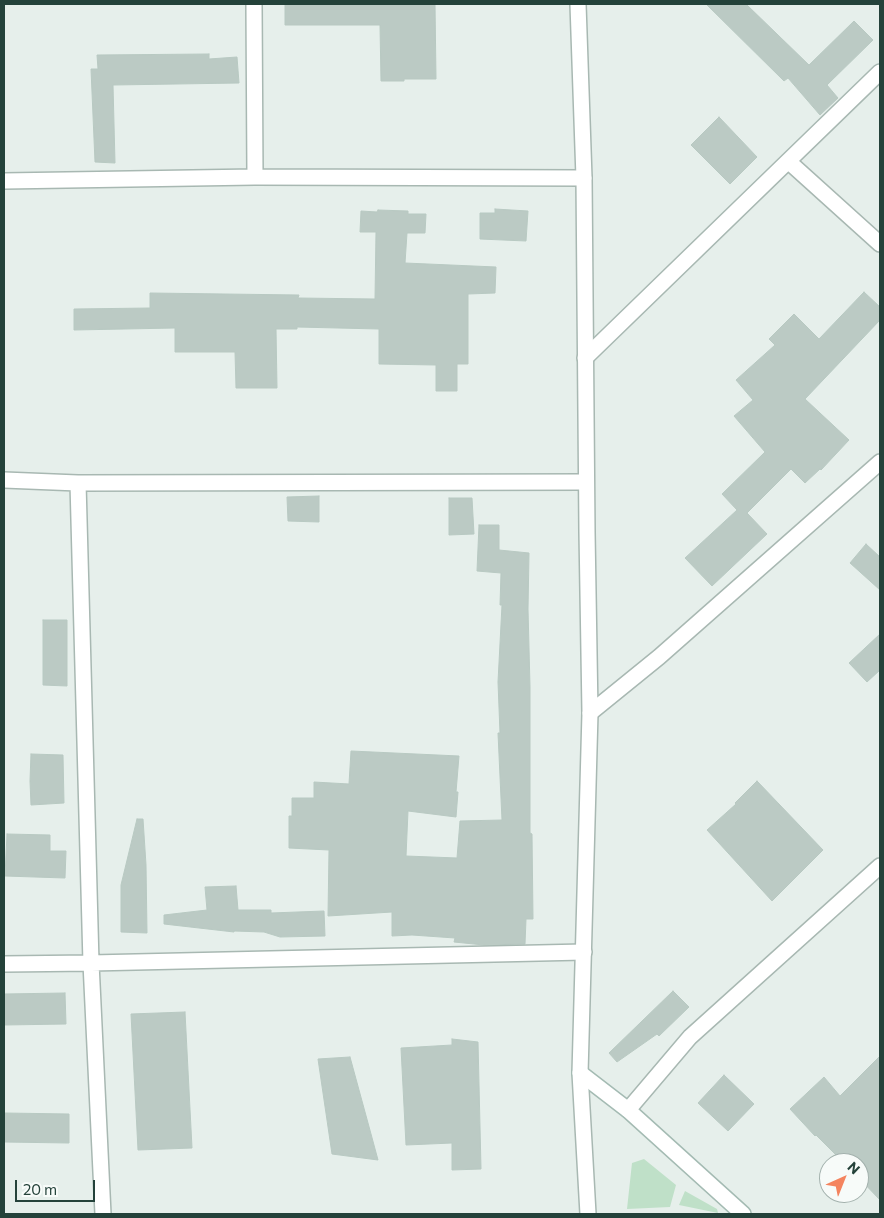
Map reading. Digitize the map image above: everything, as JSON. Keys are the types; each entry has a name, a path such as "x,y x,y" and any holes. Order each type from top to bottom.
{"street":[{"path":"254,4 255,177"},
{"path":"578,4 584,178 590,713 580,1073 588,1214"},
{"path":"585,358 880,72"},
{"path":"788,161 880,244"},
{"path":"4,181 255,177 584,178"},
{"path":"590,713 659,657 880,462"},
{"path":"4,480 78,482 586,482"},
{"path":"78,482 91,963 103,1214"},
{"path":"628,1110 690,1037 880,866"},
{"path":"4,964 584,952"},
{"path":"580,1073 628,1110 743,1214"}],"green space":[{"path":"644,1159 676,1185 670,1207 627,1209 632,1163"},
{"path":"685,1191 717,1209 718,1213 679,1205"}],"building":[{"path":"285,4 435,4 436,79 381,81 380,25 285,25"},
{"path":"706,4 746,4 809,65 854,21 873,40 827,85 838,98 820,115 788,78 784,81"},
{"path":"209,54 209,59 237,57 239,83 113,85 115,163 95,162 91,69 98,69 97,55"},
{"path":"719,117 757,157 730,184 691,145"},
{"path":"495,209 528,211 526,241 480,239 480,213 495,213"},
{"path":"378,210 426,214 425,233 407,233 405,263 496,267 495,293 468,294 468,364 457,364 457,391 436,391 436,365 379,364 379,329 297,327 297,329 276,329 277,388 236,388 235,352 175,352 175,328 74,330 74,309 150,308 150,293 299,295 298,298 375,299 376,232 360,232 361,211 377,212"},
{"path":"864,292 880,307 880,320 805,399 849,440 821,470 805,483 791,469 747,513 767,534 712,586 685,558 737,510 722,494 765,452 734,416 753,400 736,380 775,345 769,339 794,314 819,339"},
{"path":"319,496 319,522 288,521 287,497"},
{"path":"449,498 472,498 474,534 449,535"},
{"path":"479,525 499,525 499,550 529,553 530,833 532,834 533,919 526,919 525,944 484,945 454,942 455,938 412,935 392,936 392,912 328,916 329,850 289,848 289,816 292,816 292,798 314,798 314,782 349,784 351,751 459,756 456,817 408,811 406,856 457,858 460,821 502,820 498,733 500,733 498,682 502,605 500,605 501,573 477,571"},
{"path":"866,544 880,557 880,590 850,563"},
{"path":"43,620 67,620 67,686 43,685"},
{"path":"880,634 880,670 867,682 849,663"},
{"path":"31,754 63,755 64,803 31,805"},
{"path":"757,781 823,850 772,901 707,830 736,804"},
{"path":"137,819 143,819 147,933 121,932 121,885"},
{"path":"7,834 50,835 50,851 66,851 65,878 5,876"},
{"path":"236,886 238,910 271,910 271,913 324,911 325,936 280,937 264,932 234,932 164,924 164,915 207,910 205,887"},
{"path":"673,991 689,1007 659,1036 657,1034 617,1062 609,1053"},
{"path":"65,993 66,1024 4,1025 4,994"},
{"path":"185,1012 192,1148 138,1150 131,1014"},
{"path":"452,1039 478,1042 481,1169 452,1170 452,1143 406,1145 401,1048 452,1045"},
{"path":"880,1056 880,1200 869,1188 869,1153 834,1153 790,1109 824,1077 840,1096"},
{"path":"350,1057 378,1160 332,1154 318,1059"},
{"path":"724,1075 754,1104 728,1131 698,1103"},
{"path":"4,1113 69,1114 69,1143 4,1142"}]}
